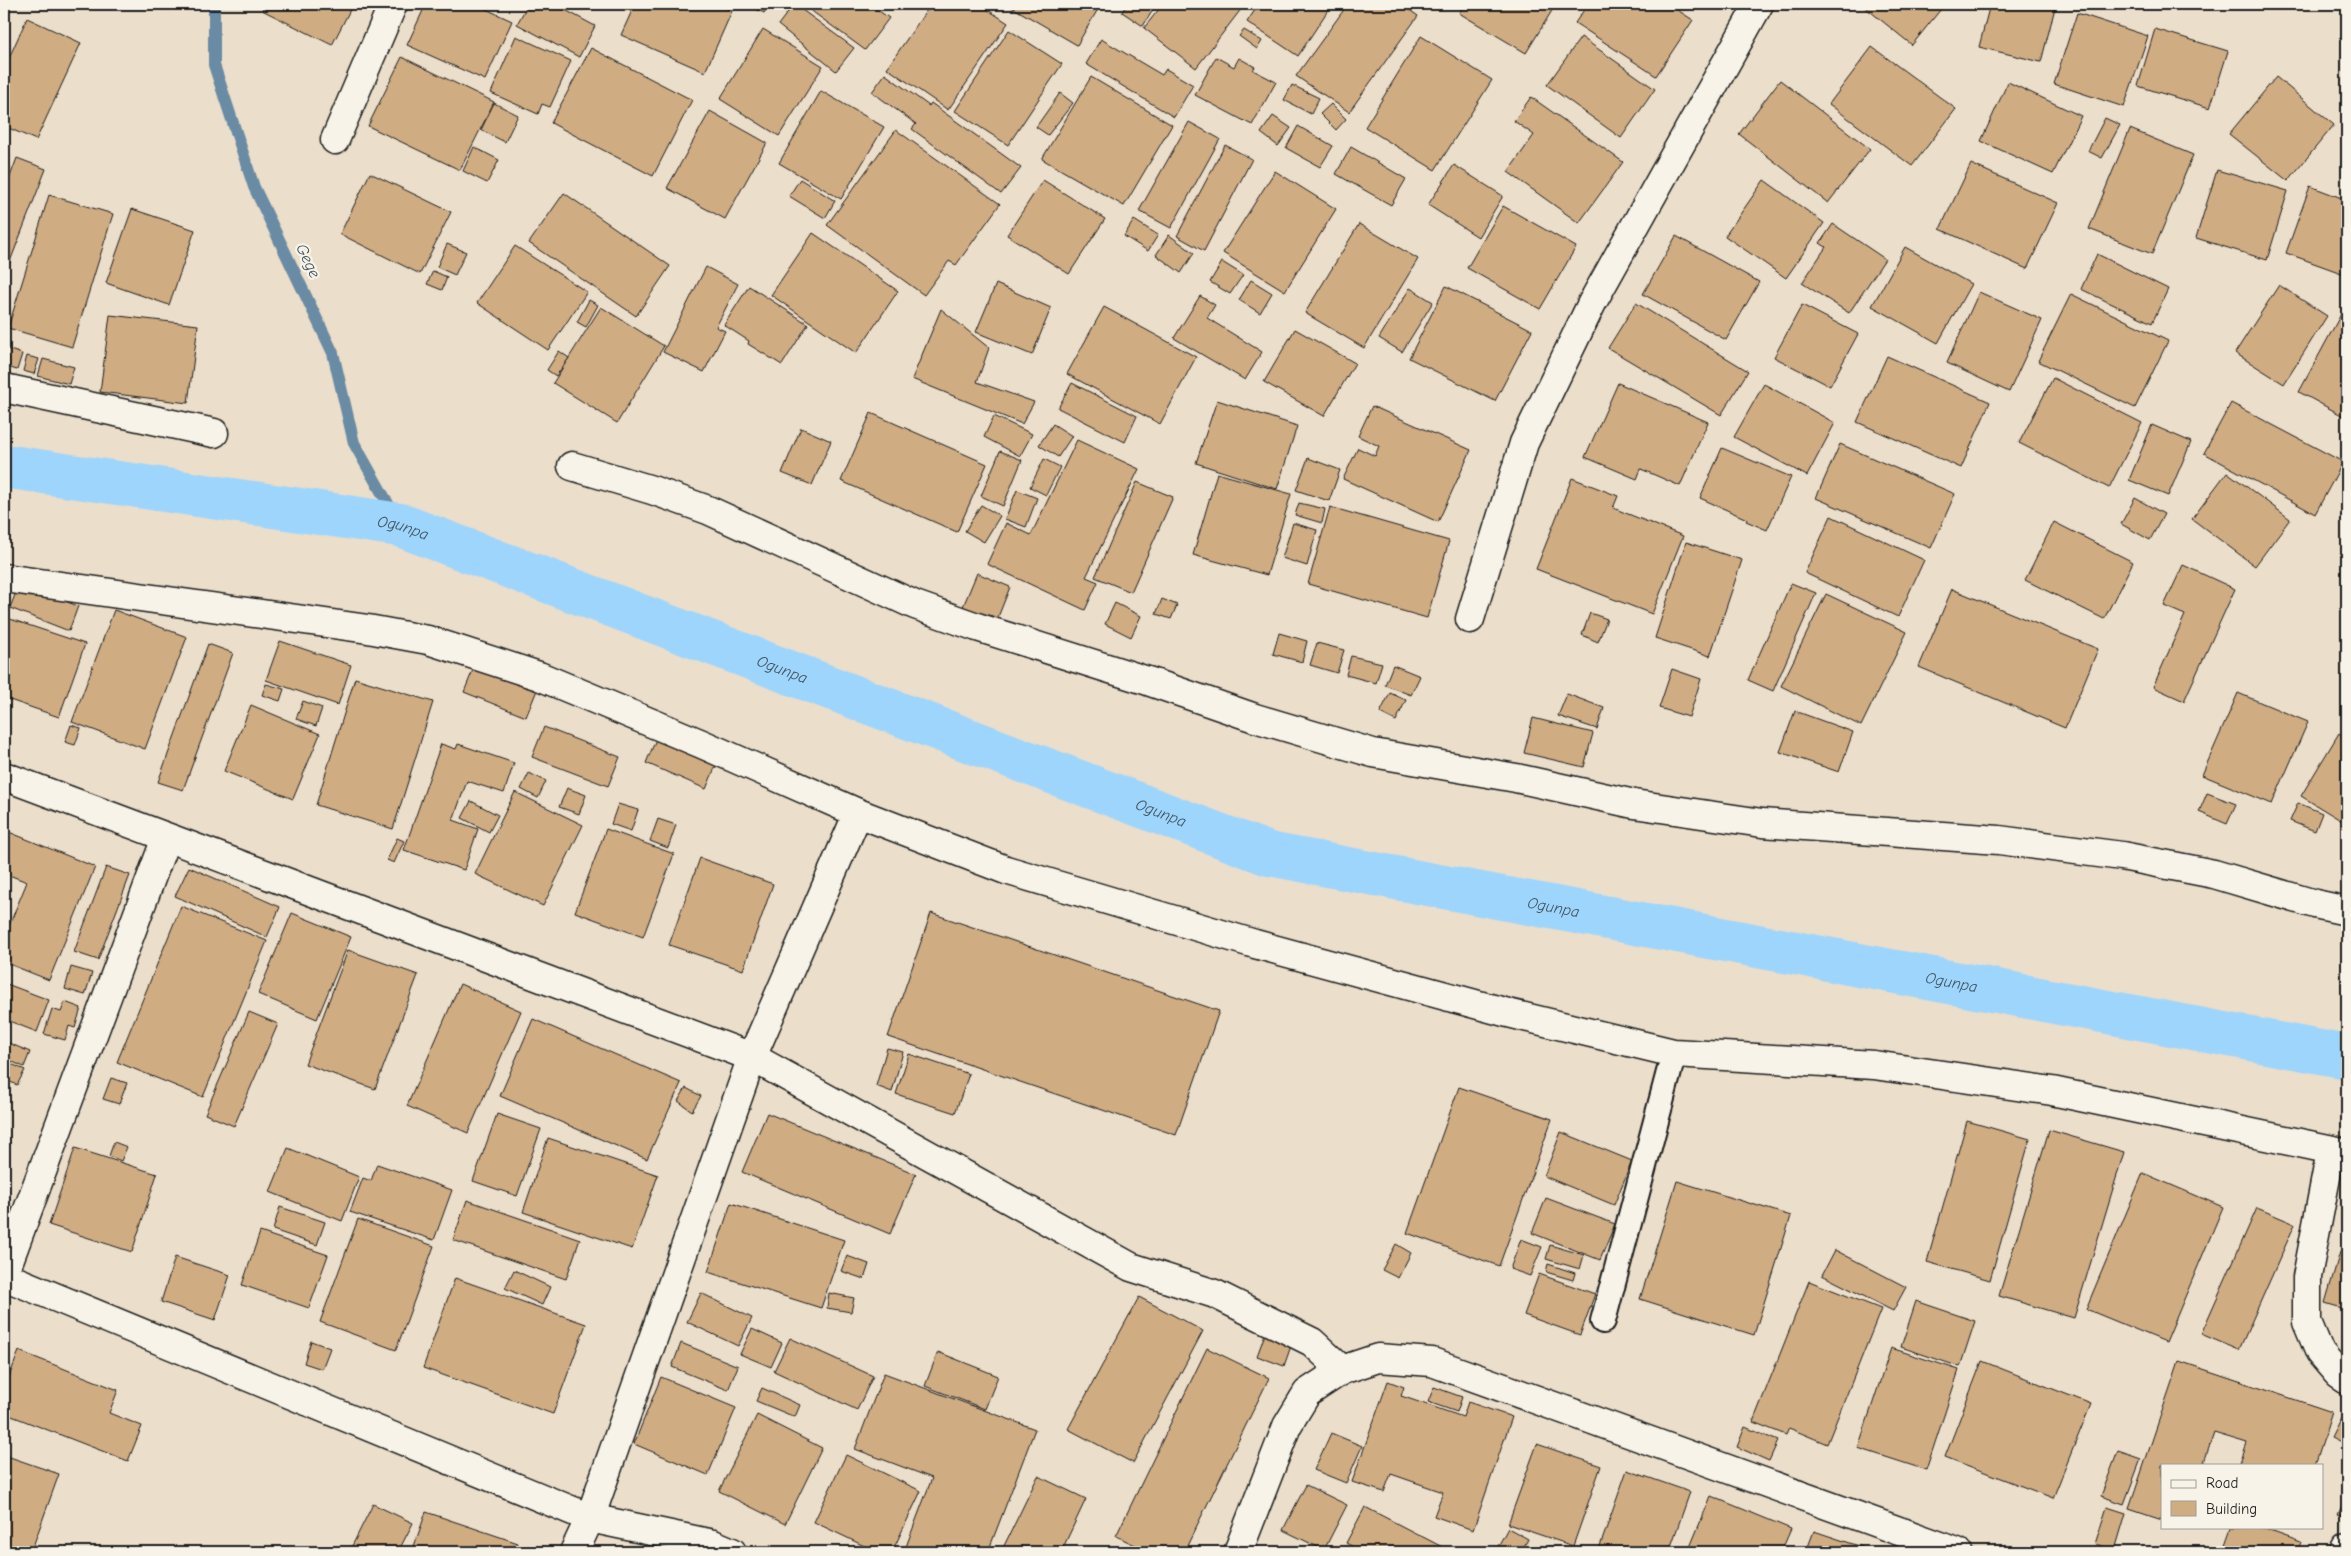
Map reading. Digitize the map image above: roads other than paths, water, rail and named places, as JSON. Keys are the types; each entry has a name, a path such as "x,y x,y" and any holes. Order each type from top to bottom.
{"street":[{"path":"335,140 393,4"},
{"path":"1470,619 1524,443 1592,303 1759,4"},
{"path":"4,388 214,433"},
{"path":"572,466 652,490 708,510 808,558 924,609 1148,681 1255,718 1373,753 1516,778 1634,804 1762,823 1999,840 2122,856 2214,874 2315,904 2347,910"},
{"path":"4,578 368,629 428,640 539,676 702,744 858,813 1006,870 1255,944 1508,1013 1674,1053 1874,1065 2052,1091 2339,1152 2307,1277 2307,1322 2320,1353 2338,1374 2347,1380"},
{"path":"4,776 752,1057 1130,1267 1214,1294 1312,1342 1342,1370"},
{"path":"574,1552 590,1518 752,1057 858,813"},
{"path":"166,838 4,1275 590,1518 712,1544 732,1552"},
{"path":"1238,1552 1287,1426 1307,1393 1342,1370 1378,1358 1432,1362 1958,1552"},
{"path":"2345,1552 2347,1548"}],"lane":[{"path":"1603,1321 1674,1053"}],"waterway":[{"name":"Gege","path":"214,4 214,65 254,187 333,353 354,443 400,525"},
{"name":"Ogunpa","path":"4,466 400,525 1269,854 2347,1057"}]}
